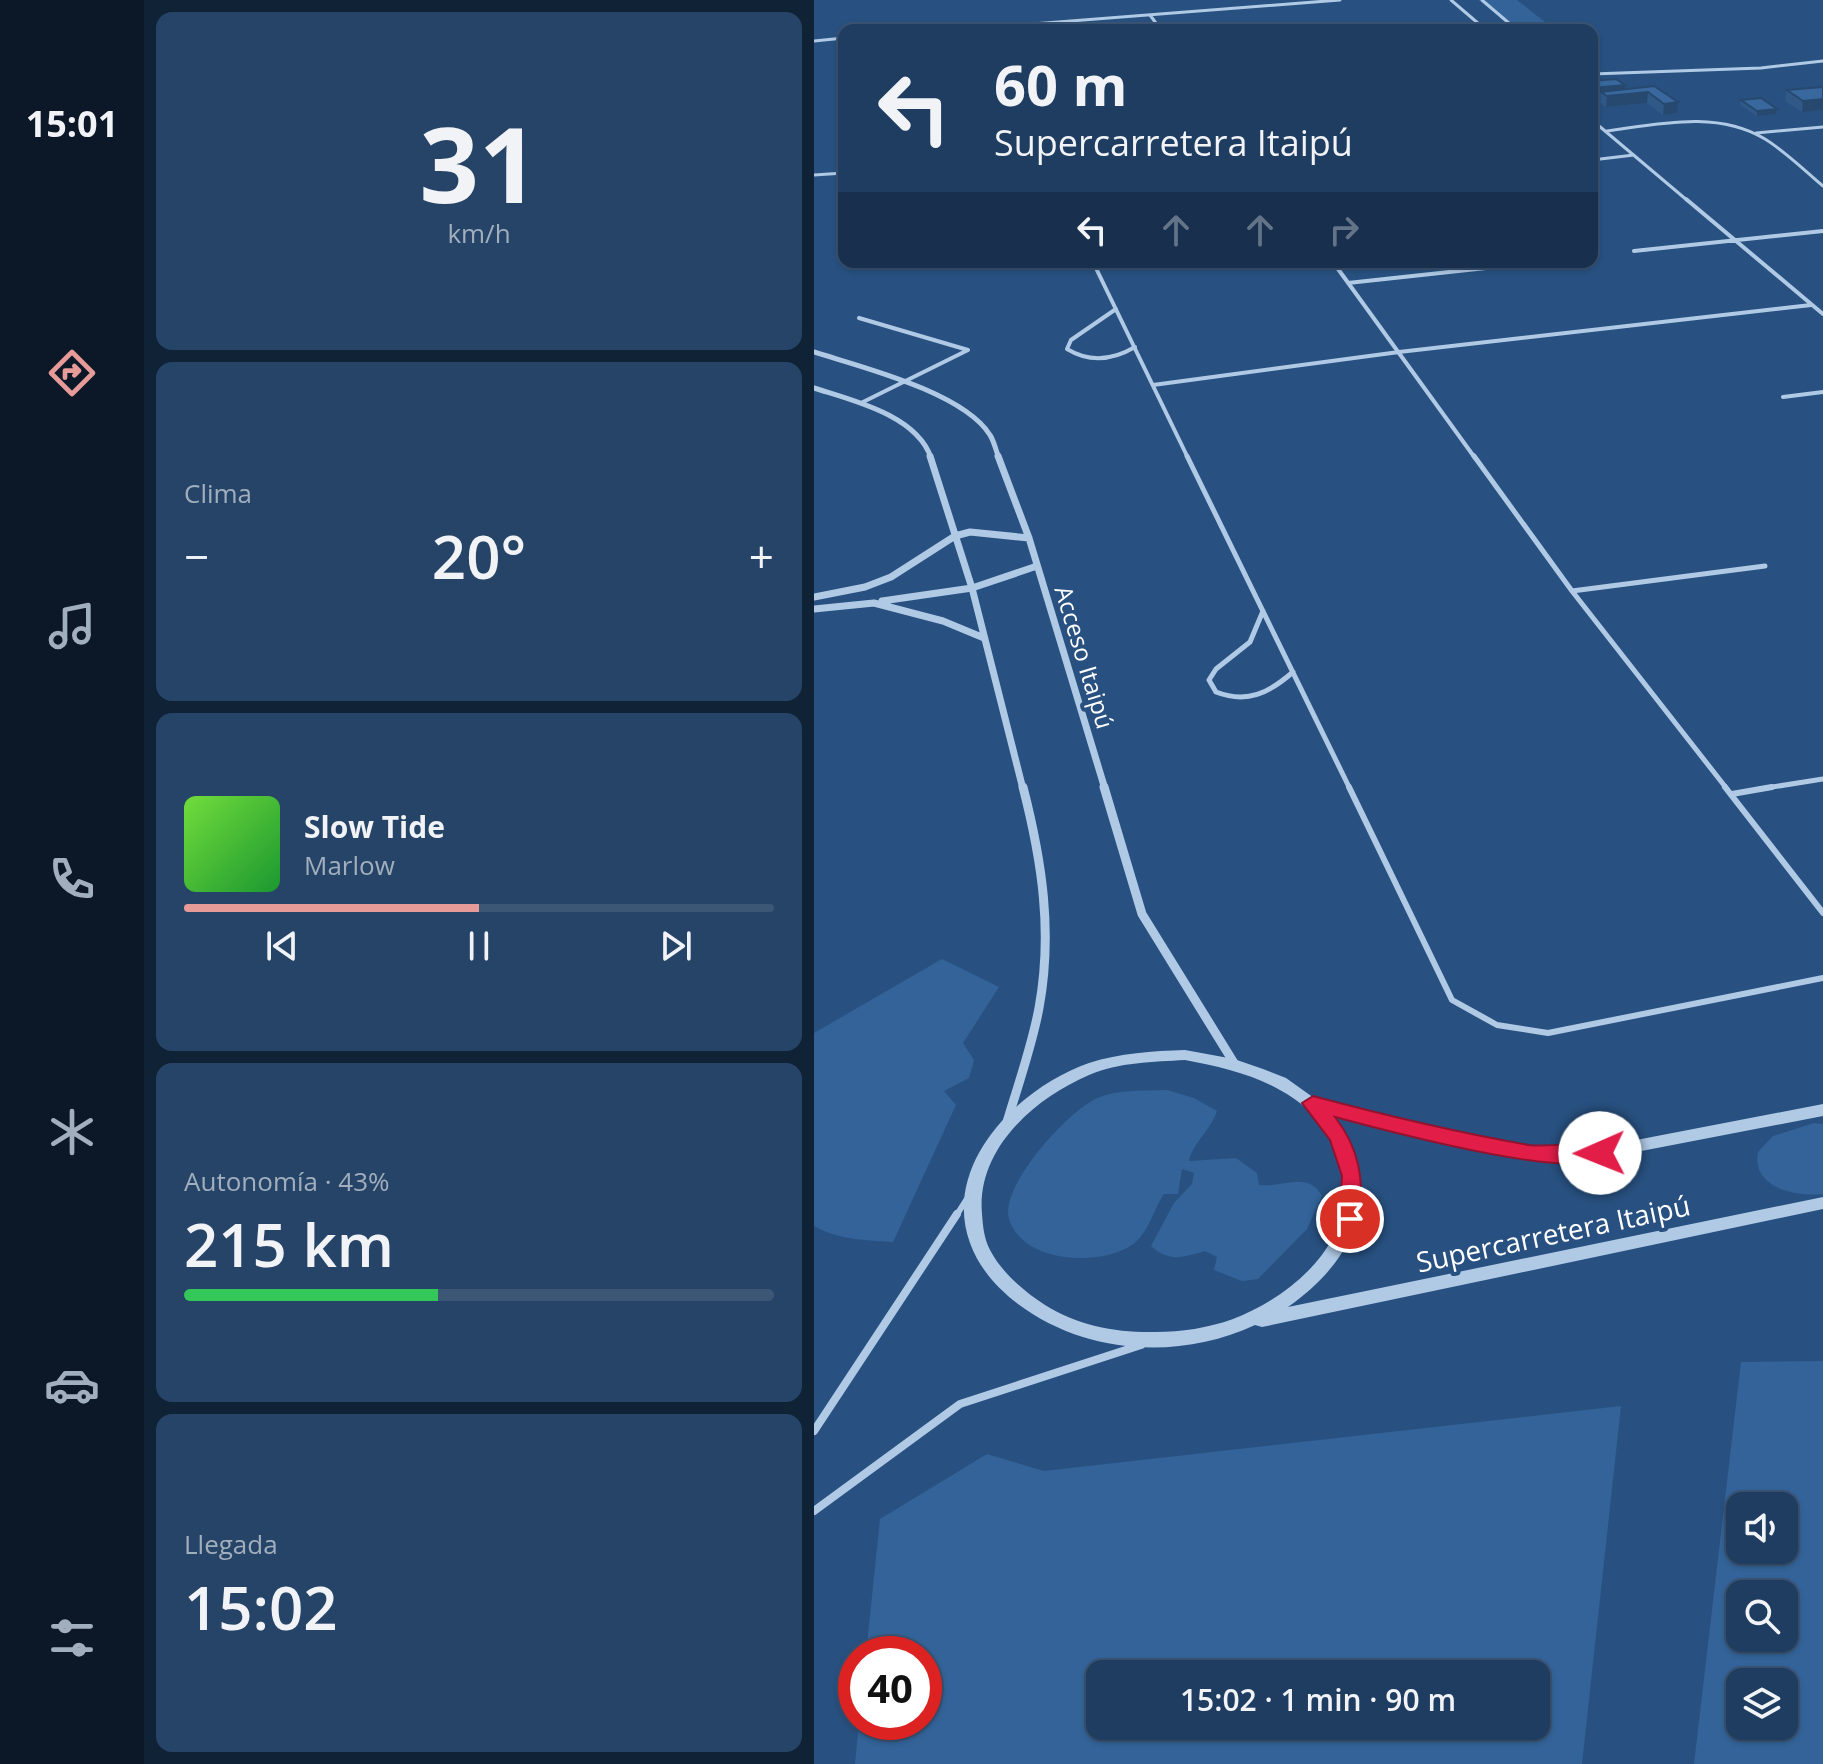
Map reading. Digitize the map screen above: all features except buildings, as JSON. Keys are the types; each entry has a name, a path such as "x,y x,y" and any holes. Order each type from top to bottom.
{"street":[{"name":"Acceso Itaipú","path":"814,352 908,382 956,405 990,434 1029,538 1142,914 1234,1063"},
{"path":"814,388 861,403 915,433 929,452 972,588 1040,855 1047,924 1039,1009 1007,1122"},
{"path":"814,597 865,587 891,577 955,536 987,531 1029,538"},
{"path":"814,609 972,588 1037,566"},
{"path":"874,603 930,617 984,638"},
{"name":"Supercarretera Itaipú","path":"1246,1323 1295,1296 1330,1260 1350,1219 1352,1176 1340,1137 1313,1103 1277,1079 1234,1063 1185,1055 1135,1058 1098,1067 1043,1092 1007,1122 986,1153 974,1187 975,1232 996,1275 1035,1310 1088,1333 1150,1342 1200,1337 1246,1323 1823,1203"},
{"name":"Supercarretera Itaipú","path":"1313,1103 1432,1135 1535,1154 1600,1153 1823,1110"}],"lane":[{"path":"1037,24 1340,0"},
{"path":"1451,0 1479,24"},
{"path":"1482,0 1510,24"},
{"path":"1150,15 1157,24"},
{"path":"814,41 838,39"},
{"path":"1598,74 1761,68 1823,61"},
{"path":"1606,131 1701,122 1756,133 1823,127"},
{"path":"1598,125 1823,314"},
{"path":"1756,133 1823,186"},
{"path":"1598,159 1634,155"},
{"path":"814,175 838,173"},
{"path":"1634,251 1823,231"},
{"path":"1096,268 1452,1000 1477,1018 1518,1033 1548,1033 1823,978"},
{"path":"1337,268 1572,591 1823,913"},
{"path":"1348,283 1486,268"},
{"path":"1153,385 1399,352 1811,305"},
{"path":"1116,309 1071,340 1067,349 1083,358 1107,358 1135,347"},
{"path":"859,318 968,350 861,403"},
{"path":"1783,397 1823,392"},
{"path":"1572,591 1765,566"},
{"path":"1263,611 1256,633 1247,646 1213,669 1209,680 1216,692 1243,700 1277,686 1293,672"},
{"path":"1732,794 1823,779"},
{"path":"814,1431 974,1187"},
{"path":"814,1511 960,1404 1150,1342"}],"shaded area":[{"path":"1478,0 1517,0 1547,24 1508,24"},
{"path":"942,959 999,987 963,1043 974,1060 969,1078 944,1091 956,1105 893,1242 852,1238 823,1231 814,1226 814,1033"},
{"path":"1167,1090 1194,1098 1217,1111 1189,1161 1236,1158 1257,1173 1259,1185 1302,1182 1316,1188 1322,1196 1307,1229 1258,1279 1242,1281 1214,1270 1217,1257 1205,1251 1171,1257 1151,1246 1174,1203 1192,1184 1194,1173 1182,1169 1178,1194 1164,1194 1143,1234 1132,1245 1118,1252 1082,1258 1045,1252 1029,1245 1017,1234 1009,1219 1009,1205 1015,1187 1026,1169 1040,1149 1072,1116 1087,1104 1108,1094"},
{"path":"1814,1123 1823,1124 1823,1194 1789,1192 1768,1182 1761,1174 1758,1152 1773,1136"},
{"path":"1823,1361 1823,1764 1694,1764 1741,1362"},
{"path":"1621,1406 1582,1764 855,1764 857,1740 942,1740 942,1636 868,1636 880,1519 987,1454 1044,1471"}],"route":[{"path":"1350,1219 1352,1176 1340,1137 1313,1103 1432,1135 1535,1154 1600,1153"}]}
